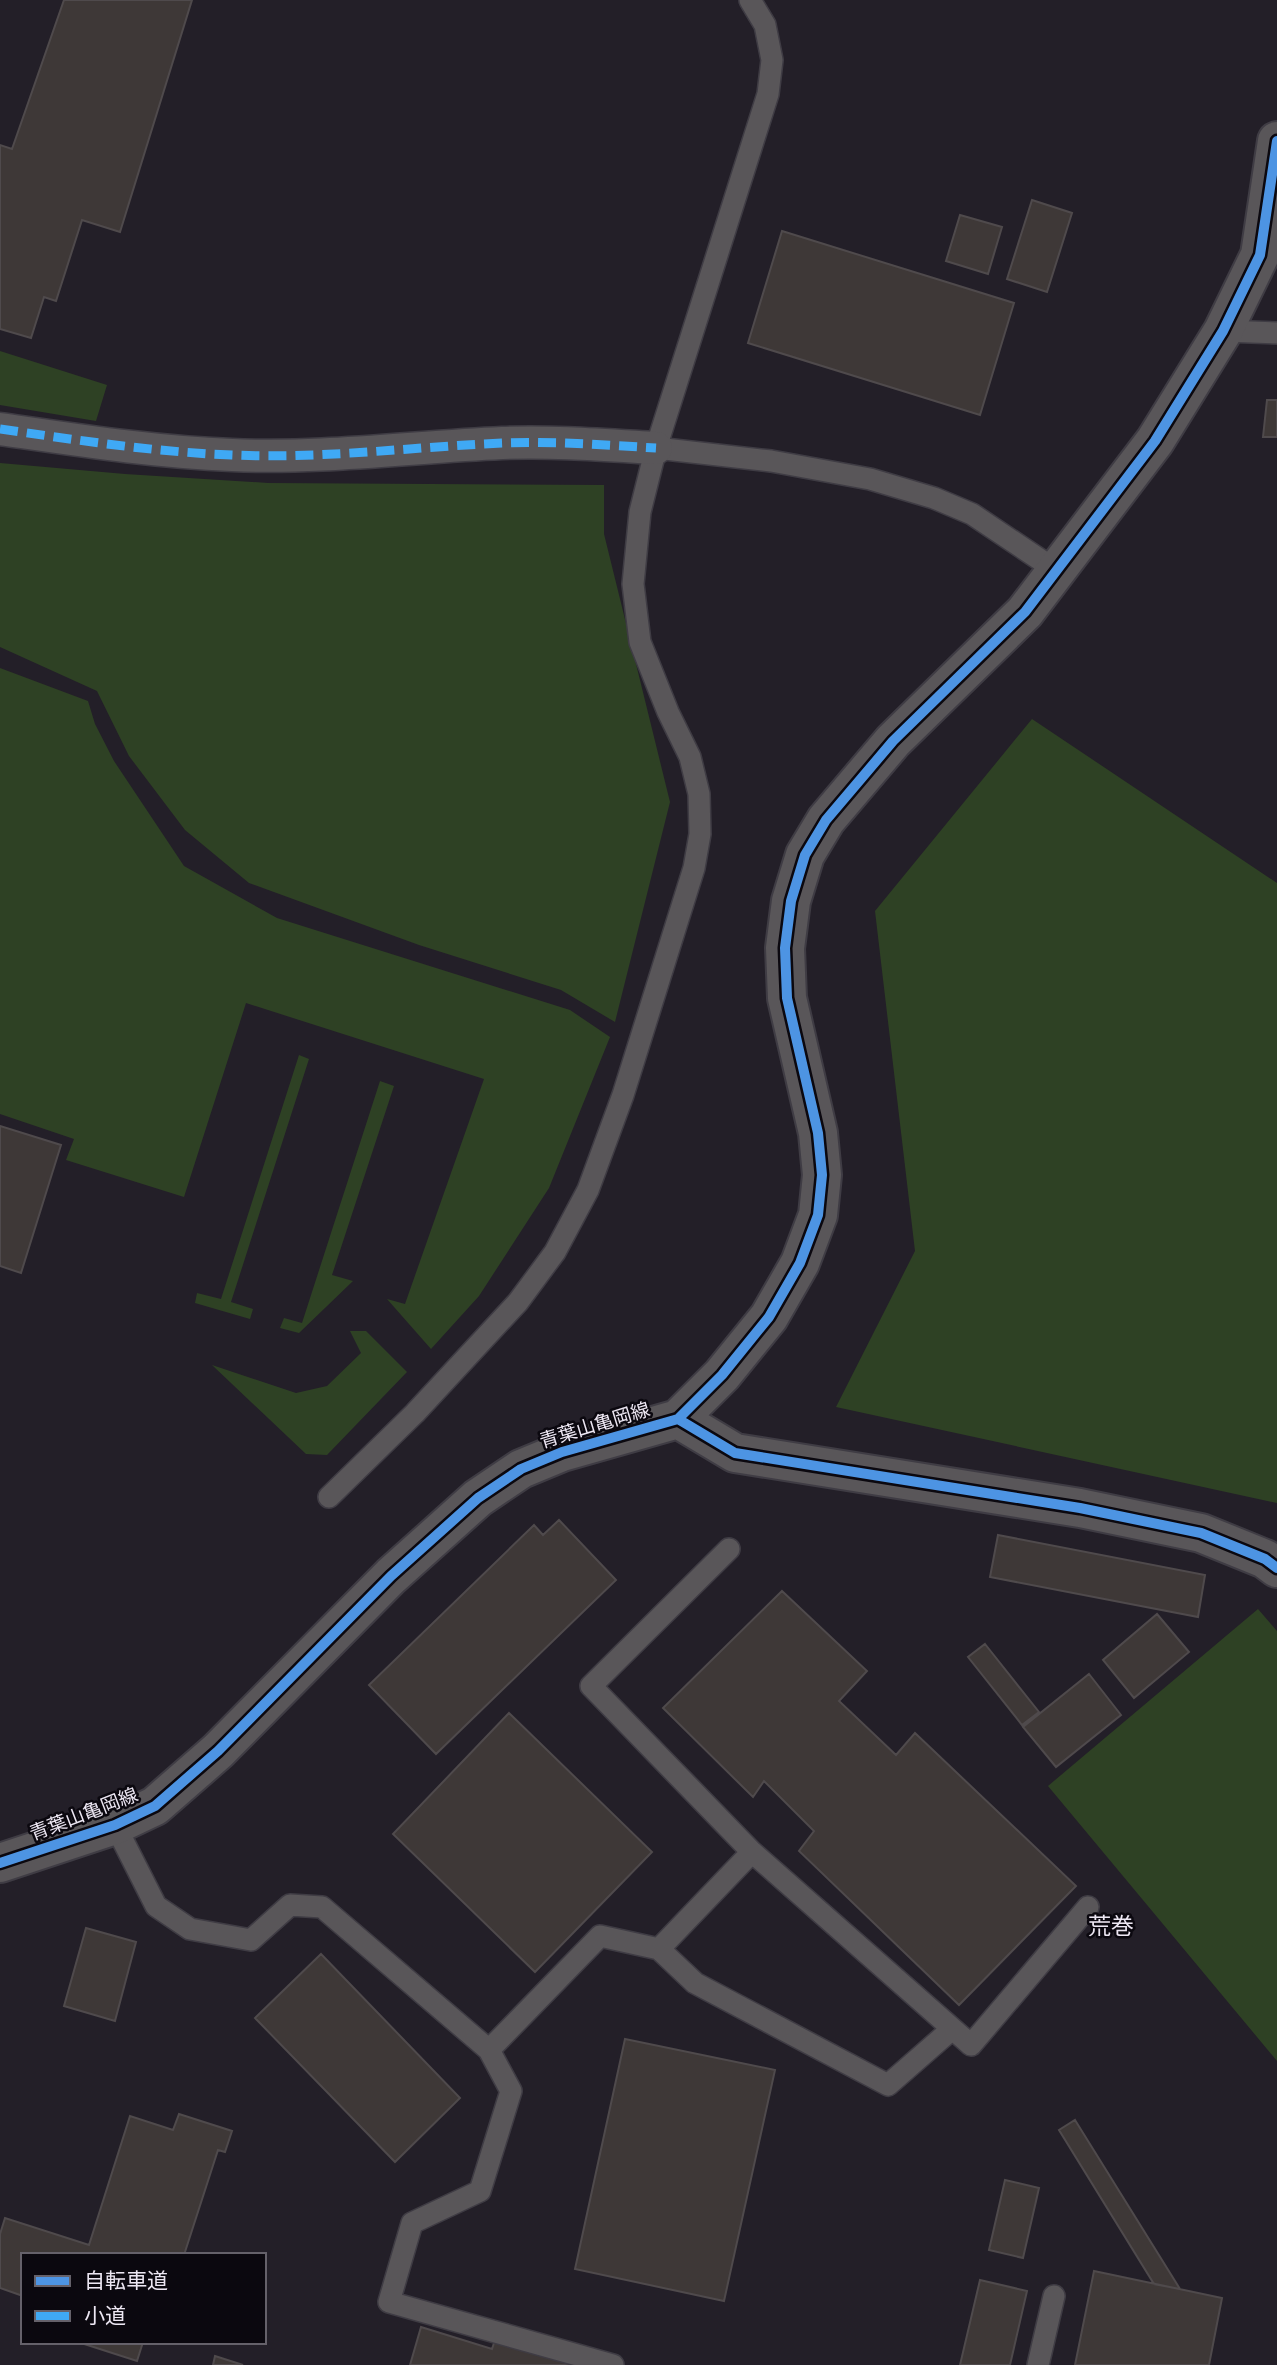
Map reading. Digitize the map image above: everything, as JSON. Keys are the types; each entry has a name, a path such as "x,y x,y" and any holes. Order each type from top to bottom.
{"street":[{"path":"678,1419 722,1375 769,1317 800,1263 818,1215 822,1175 818,1133 787,998 785,948 791,901 804,855 826,820 893,741 1009,628 1057,571 1155,441 1223,331 1260,255 1277,141"},
{"path":"0,429 103,444 233,455 339,454 503,443 656,448"},
{"name":"青葉山亀岡線","path":"0,1863 115,1825 155,1806 218,1751 391,1576 478,1498 521,1469 562,1452 678,1419 735,1453 1080,1508 1201,1533 1265,1559 1277,1568"}],"lane":[{"path":"328,1497 415,1413 499,1323 555,1252 588,1190 623,1095 694,868 700,834 699,794 690,757 668,712 640,642 633,584 640,512 656,448 768,94 772,60 765,25 750,0"},
{"path":"1223,331 1277,334"},
{"path":"656,448 771,461 870,479 934,498 972,514 1057,571"},
{"path":"729,1549 591,1686 752,1852 971,2045 1088,1907"},
{"path":"115,1825 156,1906 190,1929 251,1940 290,1905 322,1907 489,2050 511,2091 480,2191 412,2223 389,2302 613,2365"},
{"path":"659,1949 752,1852"},
{"path":"489,2050 600,1936 659,1949 695,1983 888,2085 953,2029"},
{"path":"1038,2365 1054,2295"}],"green space":[{"path":"0,351 107,385 96,421 0,405"},
{"path":"0,463 268,483 604,485 604,534 670,802 615,1022 561,990 419,945 249,883 185,830 129,756 97,691 0,647"},
{"path":"0,668 88,701 95,724 114,761 184,866 277,918 570,1010 610,1037 549,1188 479,1296 431,1349 387,1299 405,1304 484,1079 246,1003 184,1197 66,1160 74,1139 0,1114"},
{"path":"1032,719 1277,883 1277,1503 836,1407 915,1251 875,911"},
{"path":"299,1055 309,1059 231,1302 253,1309 250,1319 195,1303 197,1293 221,1299"},
{"path":"380,1081 394,1086 332,1275 353,1281 299,1333 280,1328 284,1318 302,1323"},
{"path":"350,1331 366,1331 407,1372 327,1455 306,1454 212,1365 296,1393 327,1386 361,1353"},
{"path":"1258,1609 1277,1631 1277,2061 1048,1786"}],"building":[{"path":"64,0 192,0 120,232 82,220 56,301 44,297 31,338 0,329 0,145 12,149"},
{"path":"1032,200 1072,213 1047,292 1007,279"},
{"path":"960,215 1002,227 988,274 946,261"},
{"path":"782,231 1014,303 980,415 748,343"},
{"path":"1267,400 1277,400 1277,437 1263,437"},
{"path":"0,1126 61,1145 21,1273 0,1266"},
{"path":"559,1520 616,1580 436,1754 369,1685 534,1525 543,1535"},
{"path":"998,1535 1205,1575 1198,1617 990,1577"},
{"path":"782,1591 867,1671 839,1701 896,1755 915,1733 1076,1886 959,2005 799,1851 814,1831 764,1781 753,1797 663,1708"},
{"path":"1157,1614 1189,1652 1134,1698 1103,1660"},
{"path":"985,1644 1039,1712 1022,1725 968,1657"},
{"path":"1089,1674 1121,1715 1056,1767 1023,1727"},
{"path":"509,1713 652,1852 535,1972 393,1834"},
{"path":"86,1928 136,1942 115,2021 64,2006"},
{"path":"321,1954 460,2098 395,2162 255,2018"},
{"path":"625,2039 775,2070 724,2301 575,2269"},
{"path":"179,2114 232,2131 225,2152 218,2150 185,2253 21,2253 21,2295 0,2288 0,2234 5,2218 89,2245 130,2116 173,2130"},
{"path":"1075,2120 1180,2289 1154,2284 1059,2130"},
{"path":"1005,2180 1039,2188 1023,2258 989,2250"},
{"path":"1094,2271 1222,2298 1209,2365 1075,2365"},
{"path":"980,2280 1027,2291 1010,2365 960,2365"},
{"path":"421,2327 492,2349 495,2340 573,2365 410,2365"},
{"path":"84,2344 142,2344 137,2361"},
{"path":"215,2356 243,2365 213,2365"}],"marked path":[{"path":"0,429 145,448 266,456 521,443 656,448"}],"cycle path":[{"path":"0,1863 115,1825 155,1806 218,1751 391,1576 478,1498 521,1469 562,1452 678,1419 722,1375 769,1317 800,1263 818,1215 822,1175 818,1133 787,998 785,948 791,901 805,855 826,820 893,741 1025,612 1155,441 1223,331 1260,255 1277,141"},
{"path":"678,1419 735,1453 1080,1508 1201,1533 1265,1559 1277,1568"}],"district":[{"name":"荒巻","path":"1111,1927"}]}
